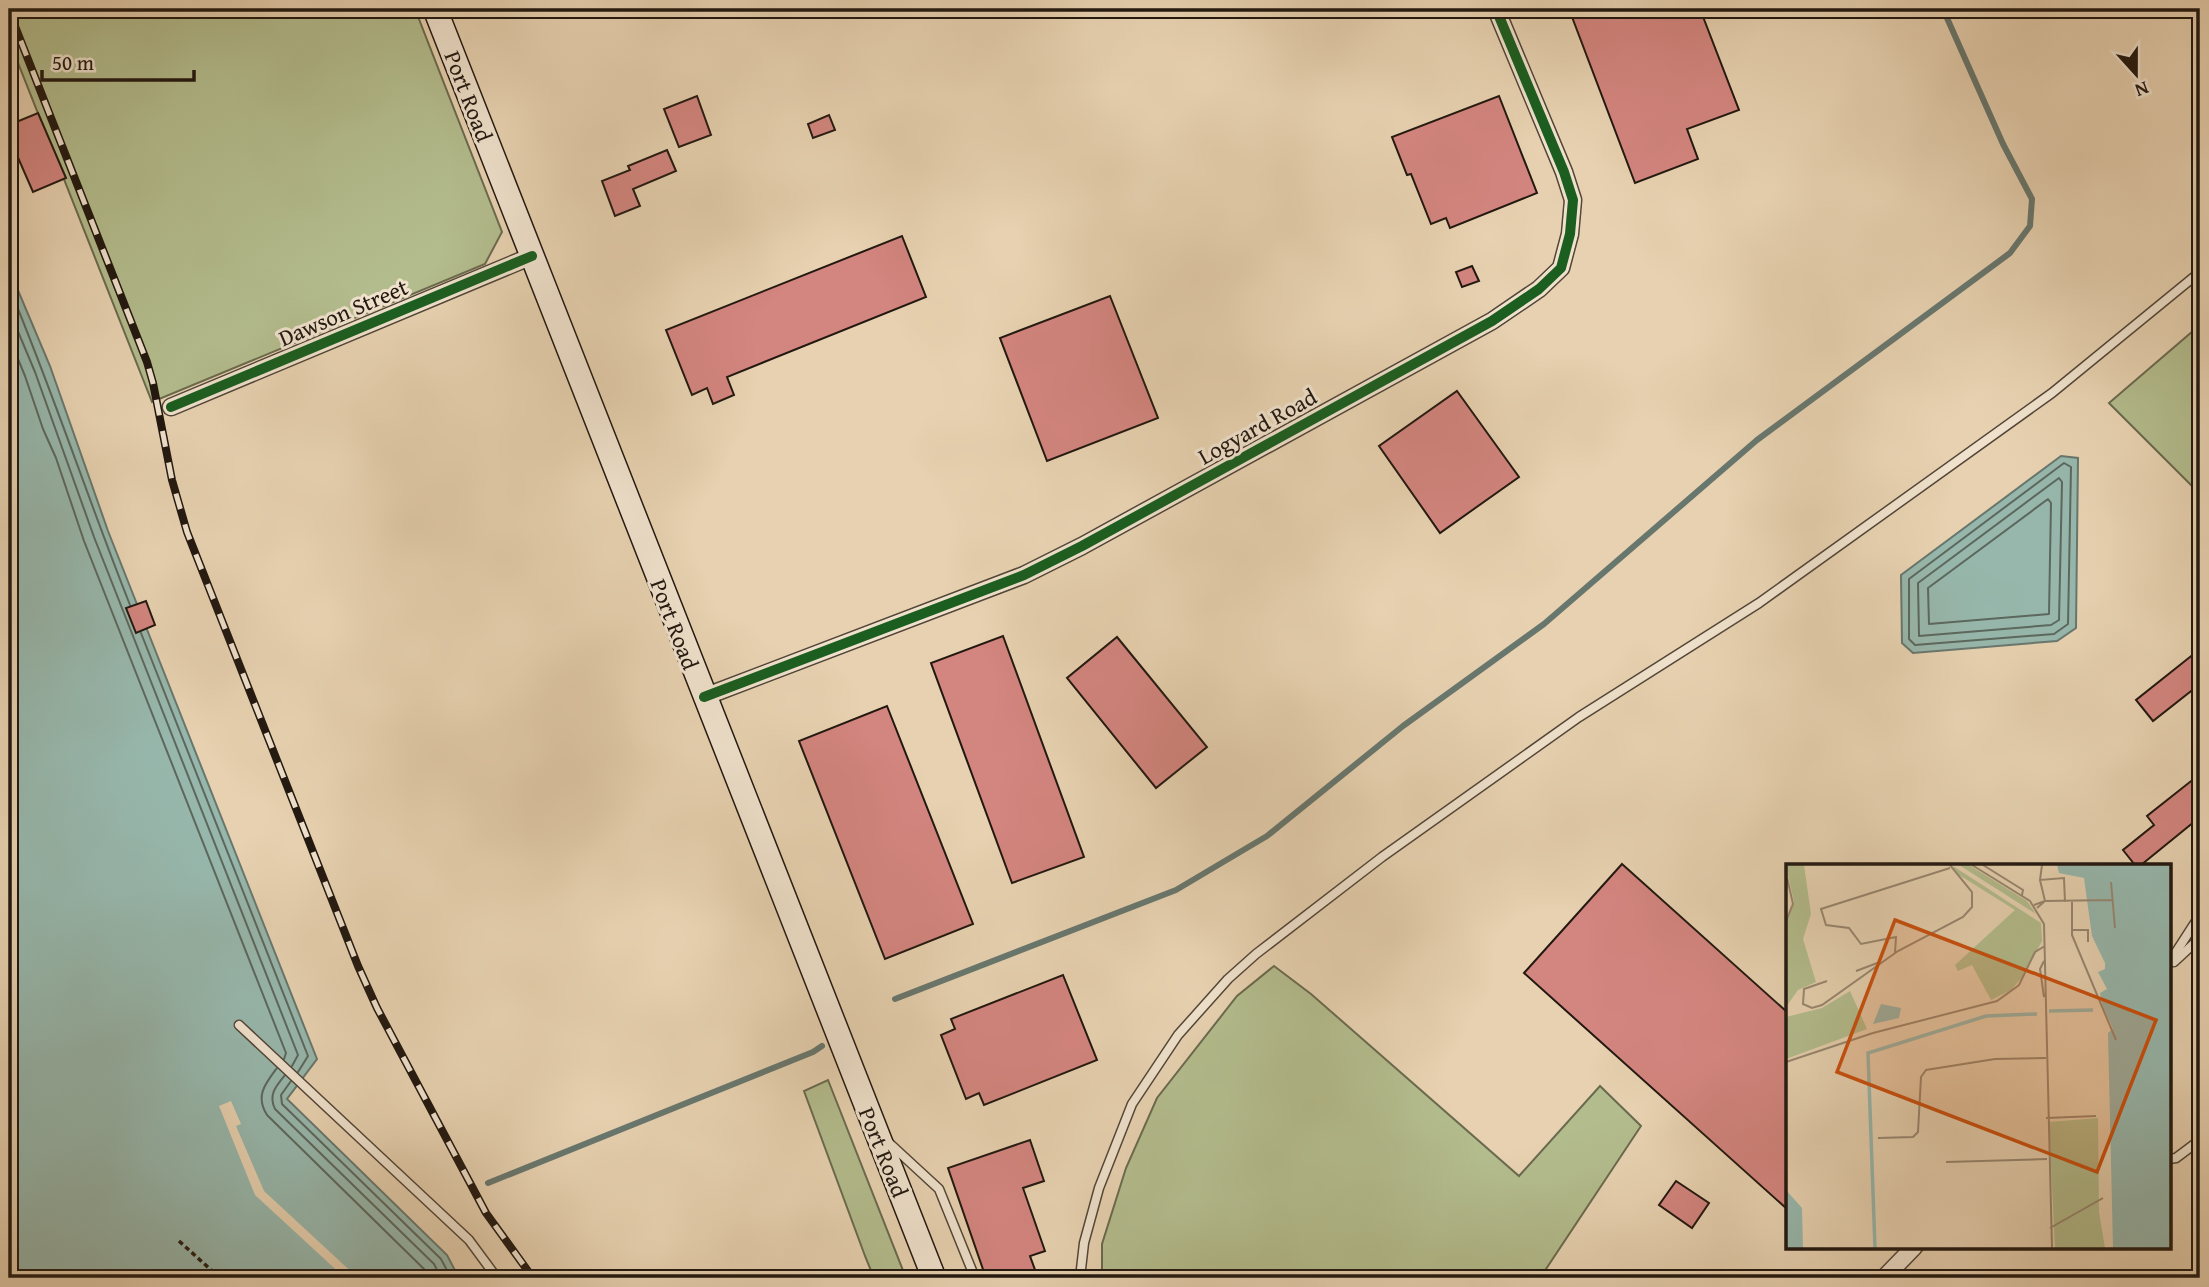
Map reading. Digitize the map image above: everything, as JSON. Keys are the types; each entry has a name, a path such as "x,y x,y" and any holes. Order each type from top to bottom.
{"main road":[{"name":"Port Road","path":"435,9 934,1278"}],"street":[{"name":"Logyard Road","path":"704,697 1036,569 1492,321 1539,289 1561,268 1570,234 1573,200 1564,172 1496,9"},
{"name":"Dawson Street","path":"171,407 532,256"},
{"path":"1884,1278 1913,1248"}],"lane":[{"path":"1080,1278 1084,1243 1099,1188 1132,1104 1178,1035 1228,979 1255,954 1382,857 1568,725 1759,603 2052,393 2200,272"},
{"path":"2170,963 2200,915"},
{"path":"2170,964 2200,938"},
{"path":"239,1025 469,1240 497,1278"},
{"path":"876,1131 939,1189 975,1278"},
{"path":"2170,1159 2176,1158 2200,1140"}],"path":[{"path":"179,1241 220,1278"}],"green space":[{"path":"9,9 415,9 502,232 485,264 152,402 9,40"},
{"path":"2200,325 2200,494 2109,403"},
{"path":"1274,966 1311,994 1519,1176 1600,1086 1641,1126 1540,1278 1102,1278 1102,1244 1126,1168 1157,1098 1237,996"},
{"path":"828,1080 906,1278 874,1278 865,1256 804,1091"}],"water":[{"path":"9,269 50,366 108,531 317,1059 287,1099 447,1255 459,1278 9,1278"},
{"path":"2061,456 2078,458 2076,628 2057,641 1913,653 1902,643 1901,575"}],"pier":[{"path":"231,1101 241,1124 236,1126 264,1191 358,1278 345,1278 255,1195 219,1106"}],"building":[{"path":"1569,9 1700,9 1739,110 1687,129 1698,159 1635,183"},
{"path":"697,96 711,135 679,147 664,109"},
{"path":"1499,96 1537,193 1450,228 1446,218 1431,224 1411,174 1407,175 1392,137"},
{"path":"38,113 66,178 33,192 9,137 9,125"},
{"path":"829,115 835,130 813,138 808,124"},
{"path":"667,150 676,171 633,189 640,206 615,216 602,181 630,170 628,166"},
{"path":"902,236 926,297 727,377 734,395 713,404 707,388 692,395 666,330"},
{"path":"1472,266 1479,281 1462,287 1456,272"},
{"path":"1110,296 1158,418 1047,461 1000,338"},
{"path":"1457,391 1519,477 1440,533 1379,446"},
{"path":"146,601 155,625 136,633 126,608"},
{"path":"1003,636 1084,857 1012,883 931,663"},
{"path":"1117,637 1207,747 1156,788 1067,678"},
{"path":"2200,649 2200,684 2153,721 2136,700"},
{"path":"887,706 973,924 885,959 799,741"},
{"path":"2200,774 2200,817 2142,864 2134,864 2123,850 2154,825 2147,816"},
{"path":"1622,864 1786,1011 1786,1208 1524,973"},
{"path":"1063,975 1097,1060 984,1105 979,1093 966,1099 941,1035 955,1029 951,1019"},
{"path":"1030,1140 1044,1181 1023,1188 1045,1251 1030,1256 1038,1278 986,1278 948,1168"},
{"path":"1676,1181 1709,1203 1692,1228 1659,1205"}],"waterway":[{"path":"895,999 1176,890 1267,836 1403,726 1544,624 1757,440 2010,253 2030,226 2032,199 2003,144 1943,9"},
{"path":"488,1183 813,1052 822,1046"}],"railway":[{"path":"9,11 147,362 172,480 187,532 358,966 377,1008 486,1213 533,1278"}],"cycle path":[{"path":"704,697 1024,575 1082,546 1492,321 1539,289 1561,268 1570,234 1573,200 1564,172 1496,9"},
{"path":"171,407 532,256"}]}
